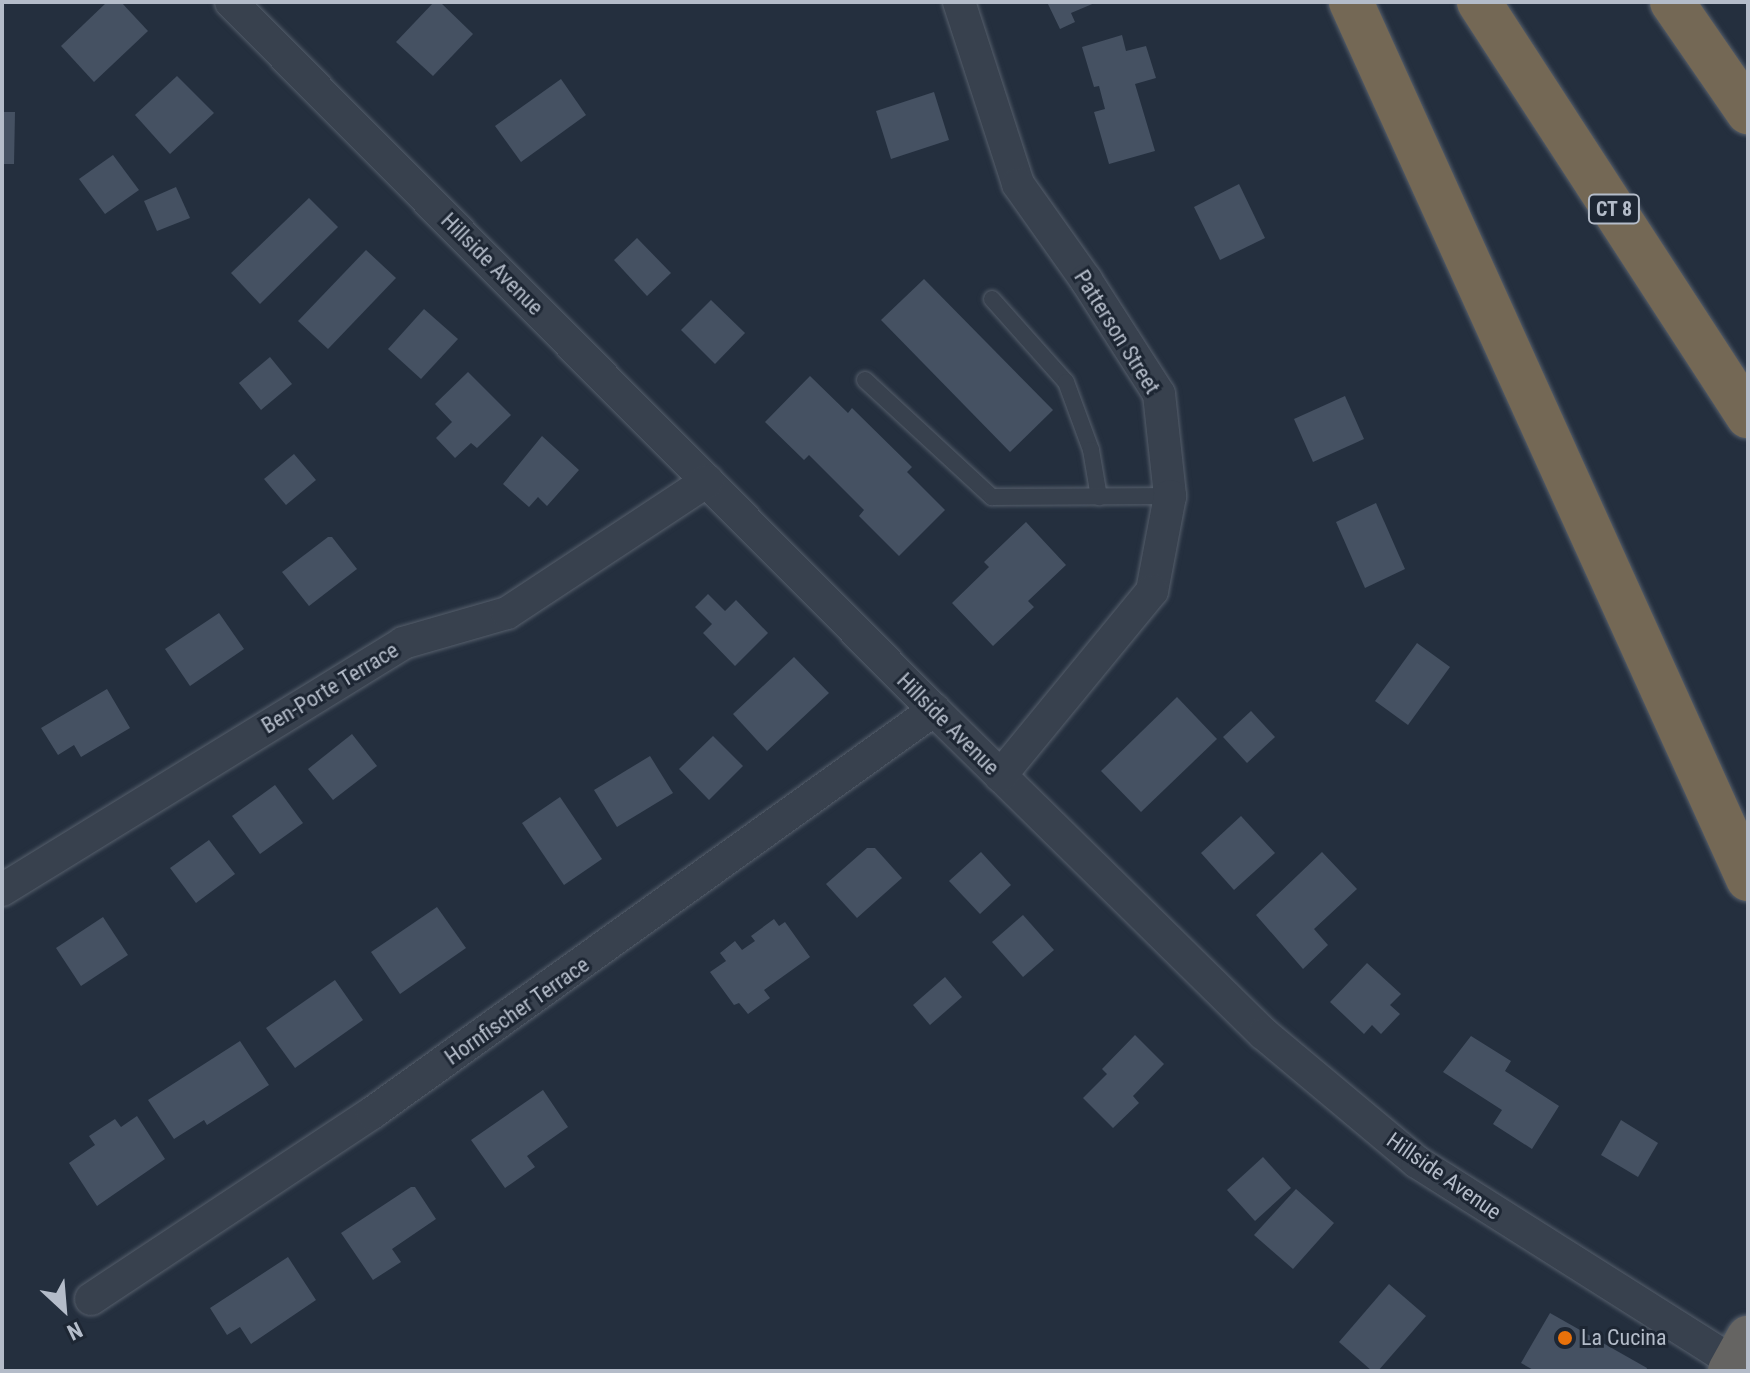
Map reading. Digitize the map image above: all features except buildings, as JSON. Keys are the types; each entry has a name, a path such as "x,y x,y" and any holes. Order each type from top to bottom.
{"highway":[{"path":"1351,2 1748,879"},
{"name":"CT 8","path":"1479,2 1748,416"},
{"path":"1672,2 1748,112"}],"street":[{"name":"Hillside Avenue","path":"231,2 1000,776 1264,1034 1417,1162 1738,1357"},
{"name":"Patterson Street","path":"959,2 1018,184 1086,280 1159,394 1170,496 1152,591 1000,776"},
{"name":"Ben-Porte Terrace","path":"2,890 403,643 507,613 707,481"},
{"name":"Hornfischer Terrace","path":"91,1299 385,1104 934,710"}],"lane":[{"path":"992,299 1066,382 1091,450 1099,497"},
{"path":"865,380 992,497 1170,496"}],"place":[{"name":"La Cucina","path":"1565,1338"}]}
